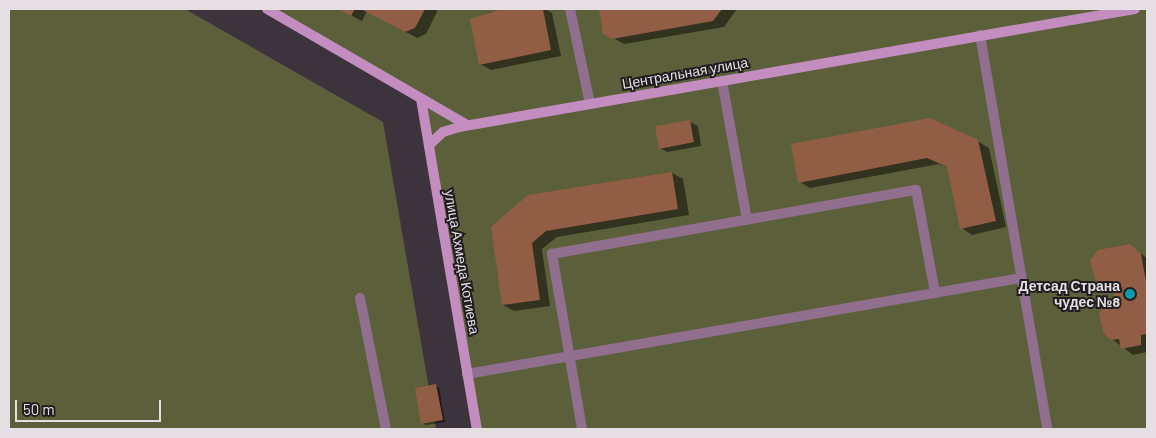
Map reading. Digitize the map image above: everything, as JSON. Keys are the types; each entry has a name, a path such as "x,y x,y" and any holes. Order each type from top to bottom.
{"street":[{"path":"267,9 467,125"},
{"name":"Центральная улица","path":"429,144 443,132 467,125 1135,9"},
{"name":"улица Ахмеда Котиева","path":"421,98 477,429"}],"lane":[{"path":"570,9 590,104"},
{"path":"980,35 1047,429"},
{"path":"722,81 747,220"},
{"path":"582,429 552,254 916,190 935,293"},
{"path":"467,374 1021,278"},
{"path":"360,298 386,429"}],"green space":[{"path":"9,9 185,9 383,122 436,429 9,429"},
{"path":"267,9 1147,9 1147,429 477,429 421,99"}],"building":[{"path":"338,9 355,9 351,16"},
{"path":"361,9 425,9 415,28 405,32"},
{"path":"502,9 543,9 551,50 479,65 470,19"},
{"path":"599,9 722,9 713,21 612,39 603,34"},
{"path":"930,118 978,140 996,221 960,229 947,167 927,158 798,183 791,144"},
{"path":"690,120 694,142 659,149 655,126"},
{"path":"672,172 678,209 546,231 532,243 540,300 502,305 491,227 528,195"},
{"name":"Детсад Страна чудес №8","path":"1130,244 1141,254 1147,287 1147,334 1141,335 1141,345 1121,349 1119,339 1111,340 1104,334 1099,314 1105,303 1116,302 1111,283 1102,284 1095,279 1090,261 1098,250"},
{"path":"436,384 443,420 421,424 415,388"}],"place":[{"name":"Детсад Страна чудес №8","path":"1130,294"}]}
